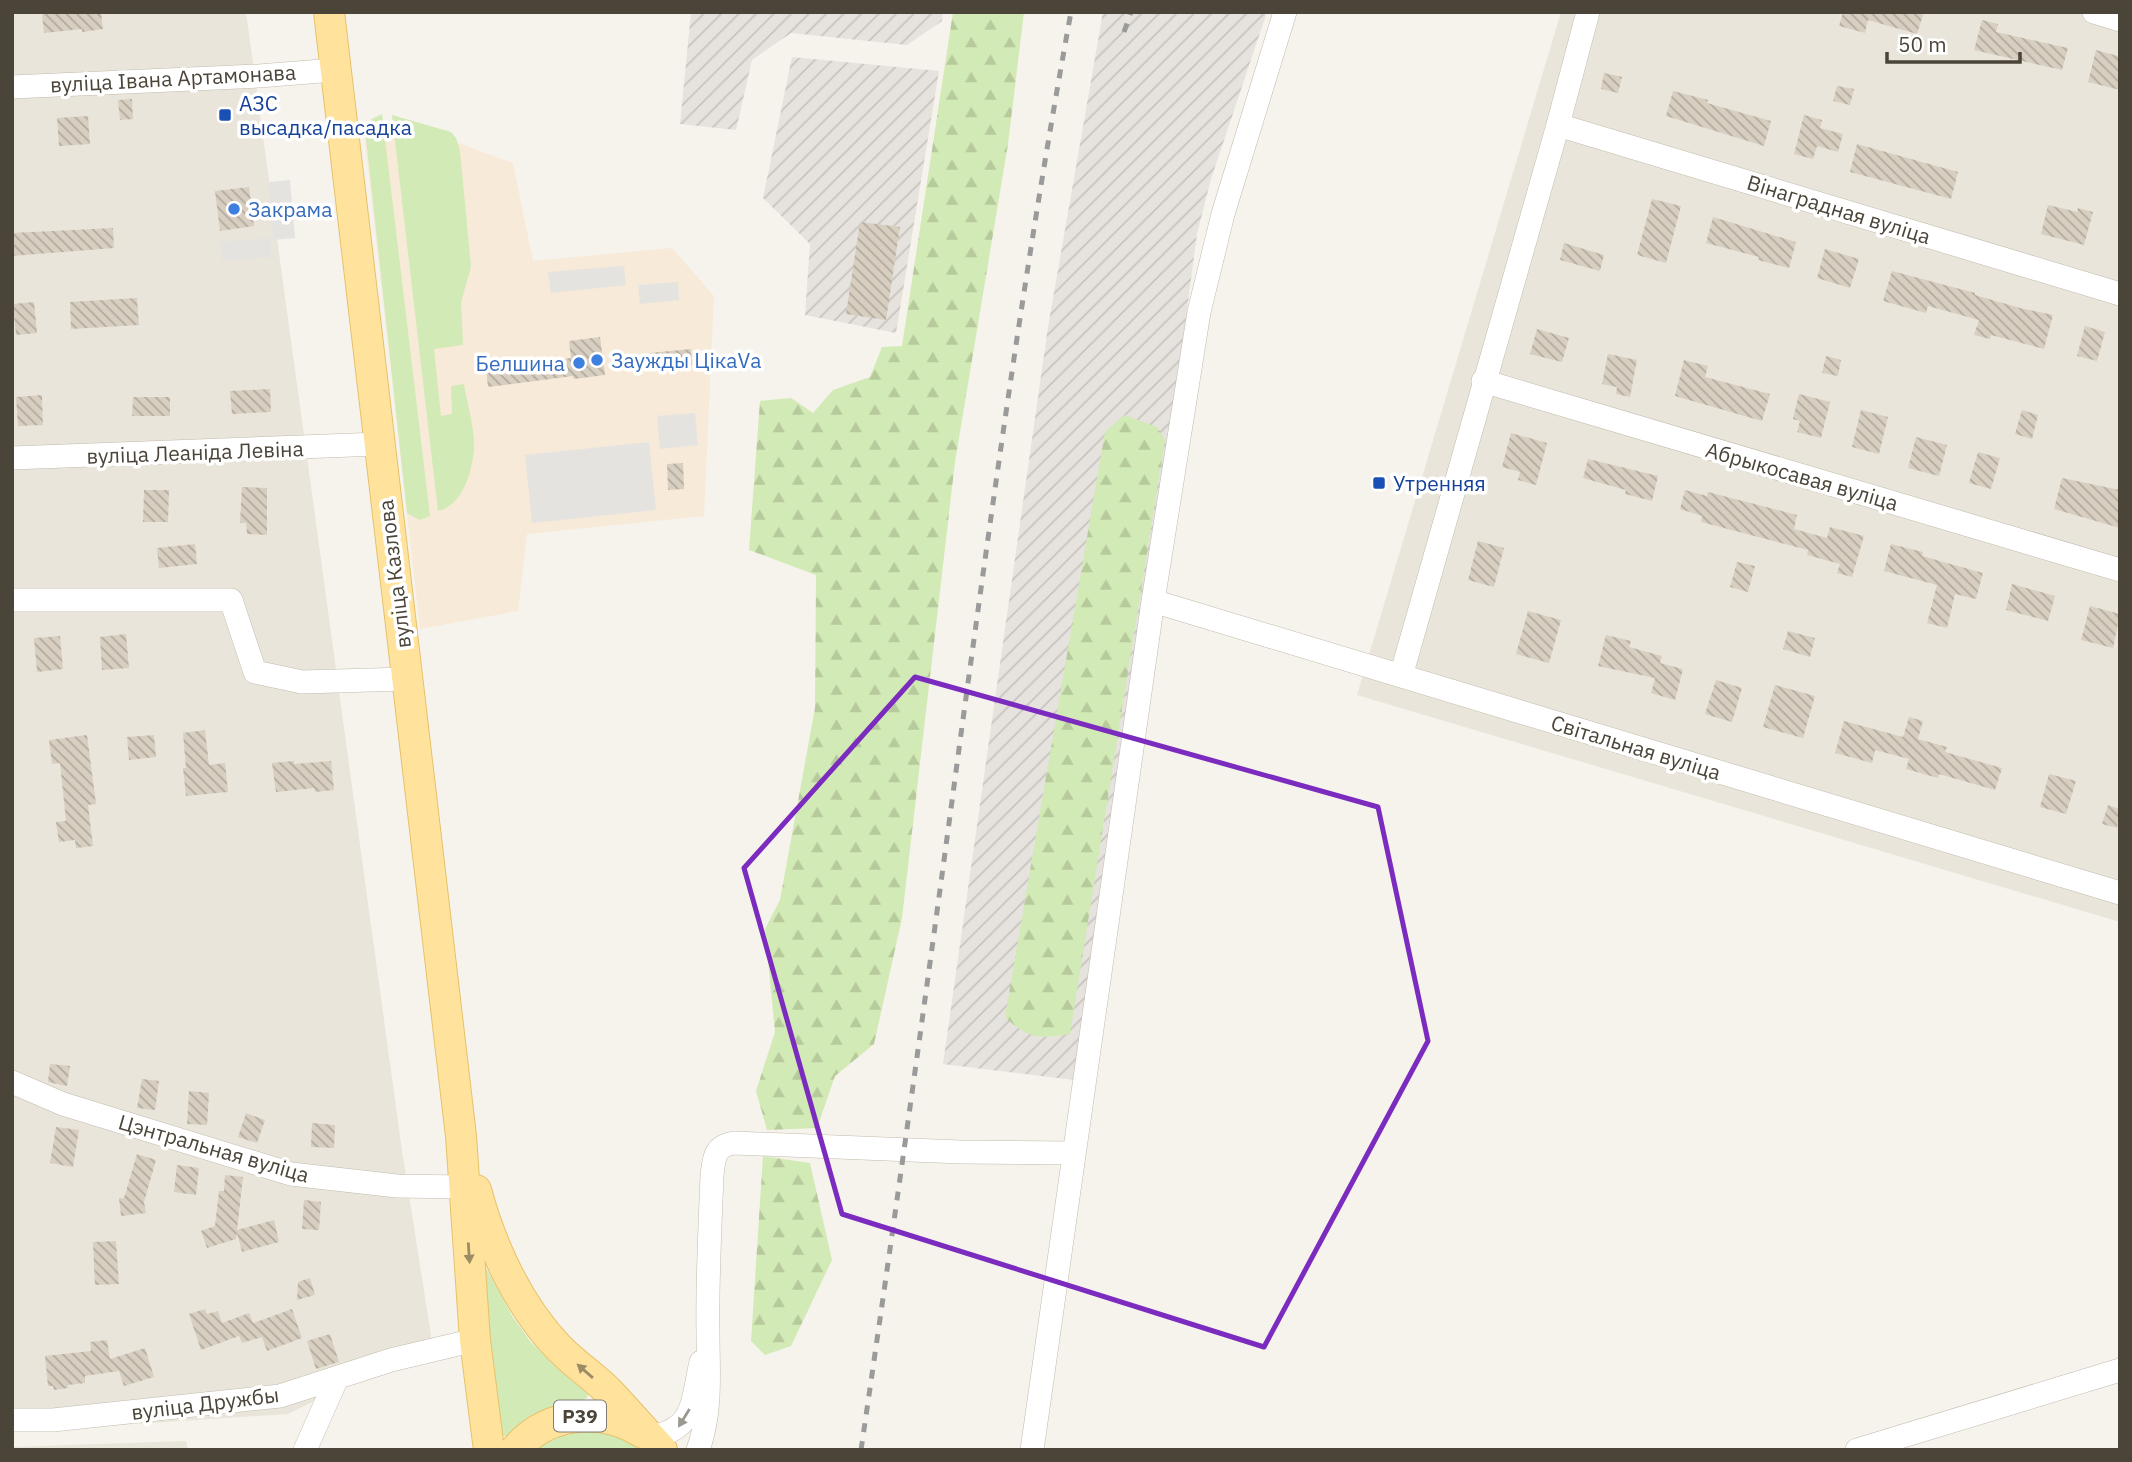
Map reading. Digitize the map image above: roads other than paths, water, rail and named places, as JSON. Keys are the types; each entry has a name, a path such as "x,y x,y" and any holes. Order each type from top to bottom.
{"main road":[{"name":"вуліца Казлова","path":"328,12 460,1136"},
{"path":"460,1136 475,1339 489,1450"},
{"path":"460,1136 483,1217 517,1291 536,1321 559,1348 609,1392 656,1444"},
{"name":"Р39","path":"515,1450 524,1440 547,1425 573,1416 600,1416 627,1423 656,1444"}],"street":[{"path":"1032,1450 1153,601 1199,312 1223,214 1285,12"},
{"path":"1401,676 1588,12"},
{"path":"2094,12 2120,20"},
{"name":"вуліца Івана Артамонава","path":"12,87 334,70"},
{"name":"Вінаградная вуліца","path":"1558,125 2120,294"},
{"name":"Абрыкосавая вуліца","path":"1483,382 2120,570"},
{"name":"вуліца Леаніда Левіна","path":"12,458 379,444"},
{"path":"12,600 231,600 255,672 302,682 406,679"},
{"name":"Світальная вуліца","path":"1153,601 2120,893"},
{"name":"Цэнтральная вуліца","path":"12,1082 63,1104 291,1174 397,1186 464,1187"},
{"path":"698,1450 707,1420 710,1392 708,1332 712,1176 715,1154 723,1146 734,1143 961,1152 1073,1153"},
{"path":"656,1444 686,1420 708,1332"},
{"name":"вуліца Дружбы","path":"12,1420 53,1420 280,1396 391,1360 475,1339"},
{"path":"1857,1450 2120,1370"},
{"path":"305,1450 337,1378"}],"railway":[{"path":"861,1450 1012,373 1071,12"},
{"path":"1124,32 1131,12"}],"place":[{"name":"АЗС высадка/пасадка","path":"225,115"},
{"name":"Закрама","path":"234,209"},
{"name":"Заужды ЦікаVа","path":"597,360"},
{"name":"Белшина","path":"579,363"},
{"name":"Утренняя","path":"1379,483"}]}
